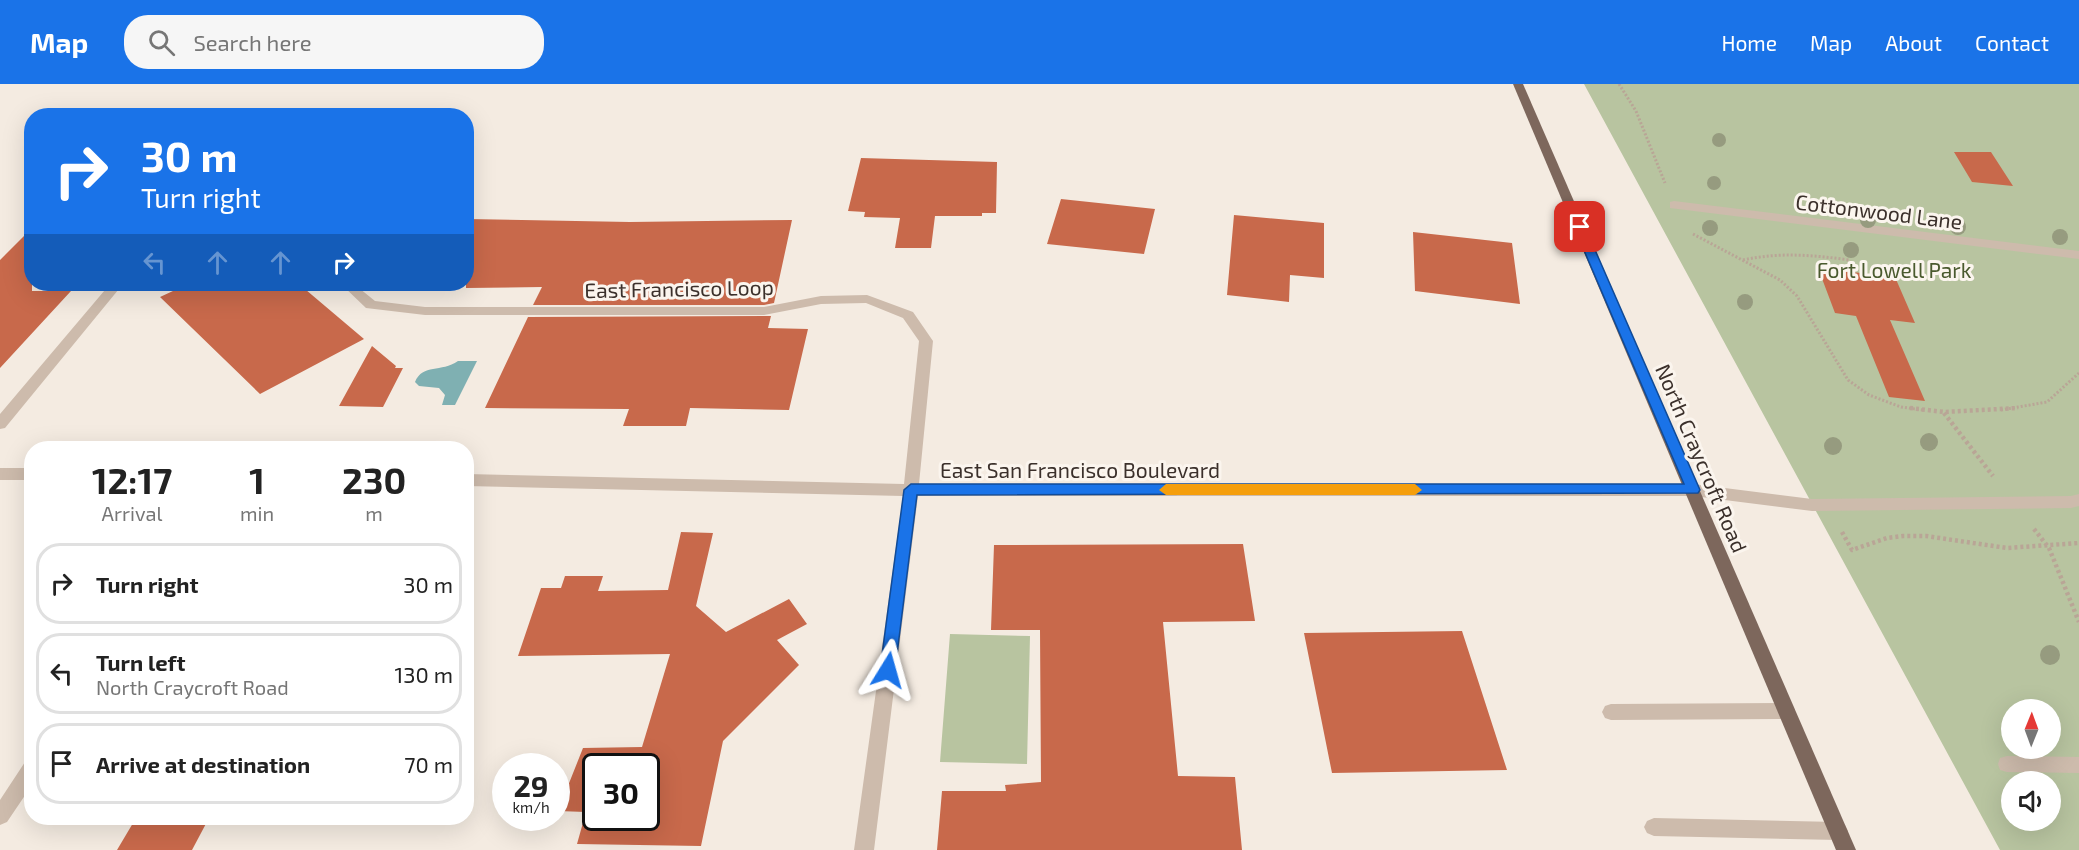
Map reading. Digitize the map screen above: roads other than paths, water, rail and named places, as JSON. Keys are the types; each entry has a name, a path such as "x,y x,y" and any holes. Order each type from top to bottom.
{"main road":[{"name":"North Craycroft Road","path":"1518,84 1846,850"}],"street":[{"name":"Cottonwood Lane","path":"1674,205 2079,255"},
{"path":"0,424 111,291"},
{"name":"East Francisco Loop","path":"355,291 371,306 425,312 764,311 821,300 867,299 908,315 926,341 911,490 864,850"},
{"path":"0,474 24,474"},
{"name":"East San Francisco Boulevard","path":"474,480 911,490 1693,490 1827,505 2071,502 2079,500"},
{"path":"1611,712 1786,711"},
{"path":"2007,764 2079,765"},
{"path":"0,816 24,780"},
{"path":"1653,827 1838,831"}],"water":[{"path":"458,361 477,361 455,405 442,405 445,395 439,388 419,386 415,382 423,372 452,365"}],"park label":[{"name":"Fort Lowell Park","path":"1894,269"}]}
